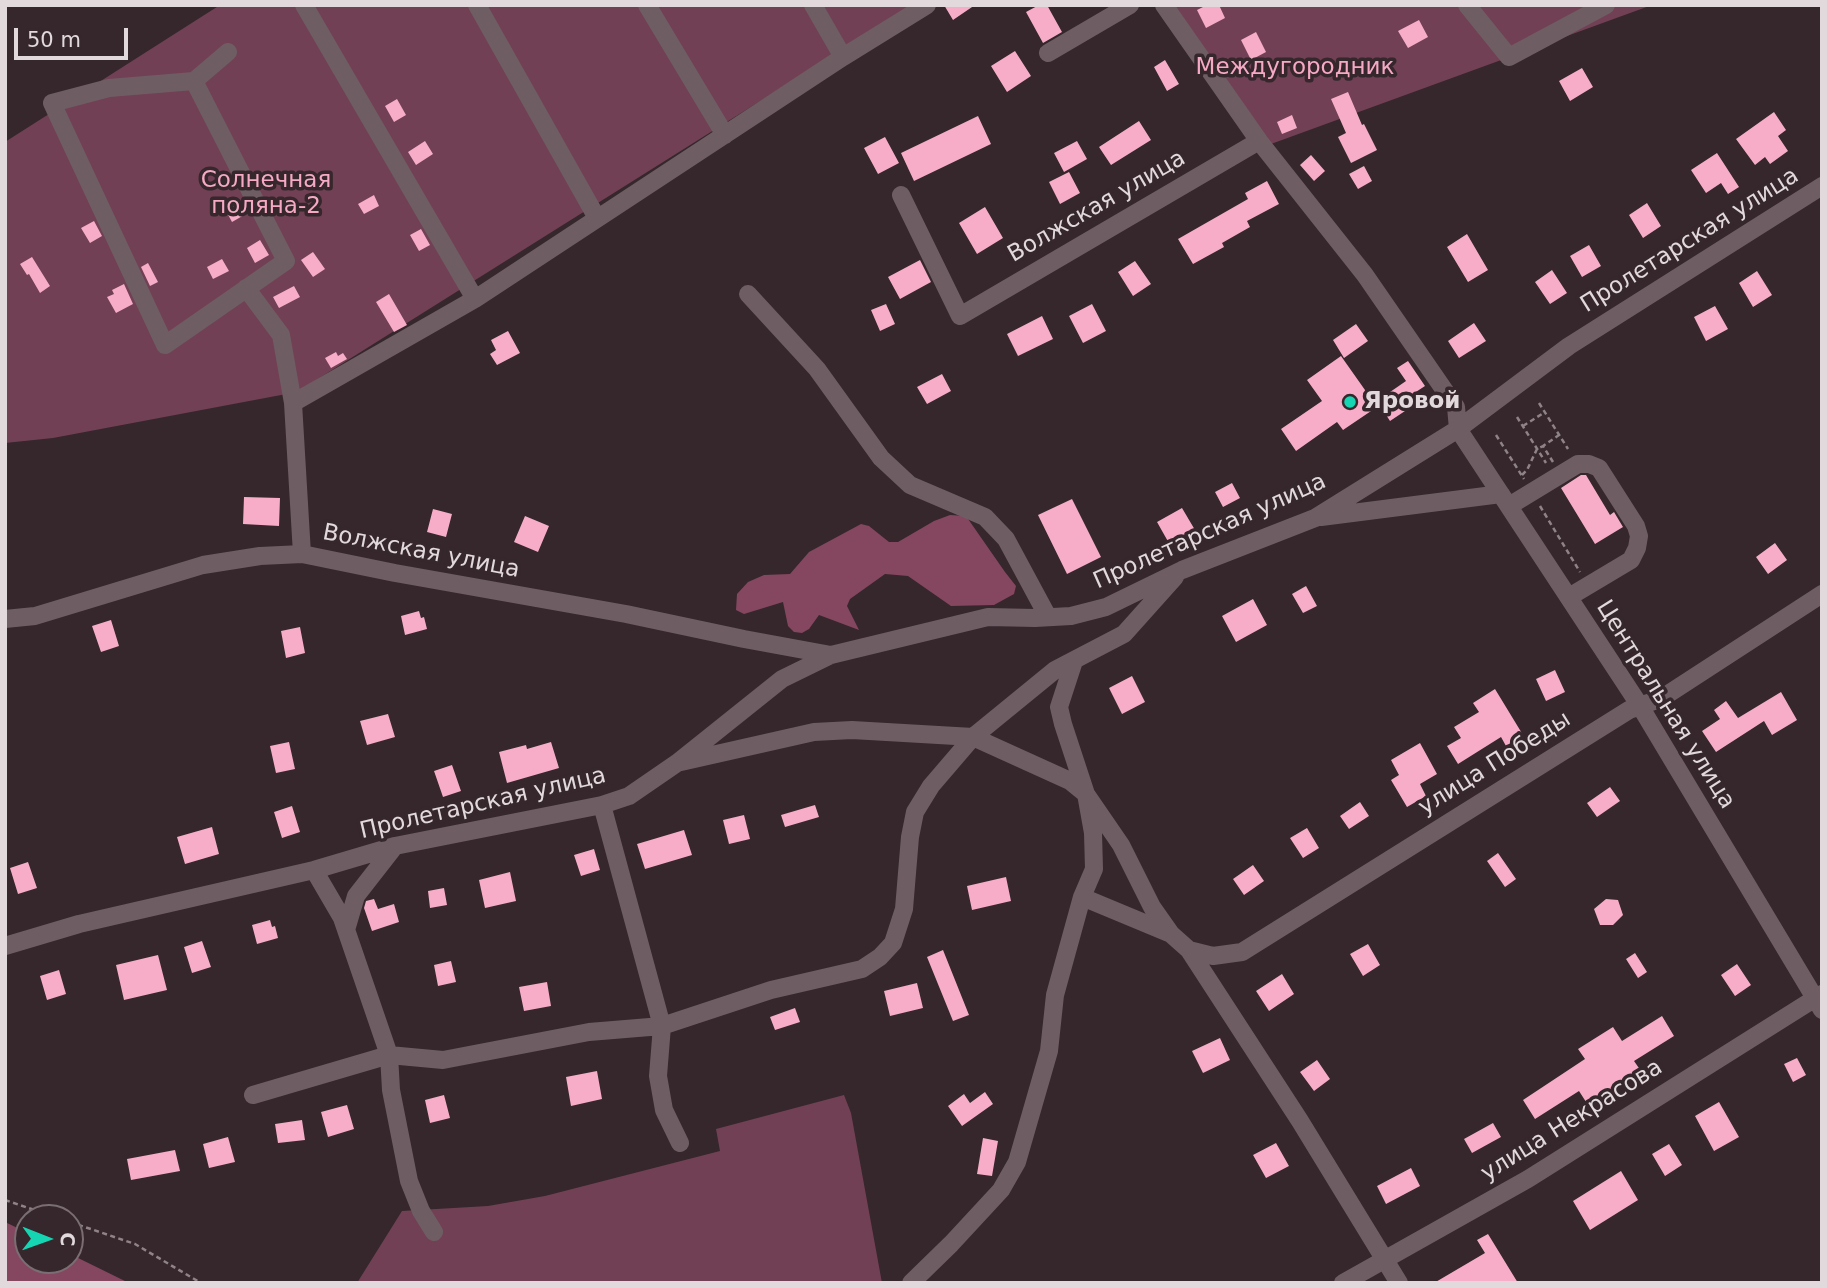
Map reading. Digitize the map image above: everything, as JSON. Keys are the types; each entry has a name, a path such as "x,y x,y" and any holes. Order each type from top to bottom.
{"street":[{"path":"304,5 475,299"},
{"path":"477,5 597,218"},
{"path":"647,5 725,135"},
{"path":"813,5 843,57"},
{"path":"293,403 475,299 843,57 927,5"},
{"path":"1048,53 1130,5"},
{"name":"Центральная улица","path":"1164,5 1259,141 1366,275 1456,407 1458,429 1640,706 1819,1001"},
{"path":"1468,5 1509,57 1606,5"},
{"path":"194,80 286,261 165,345 52,103 108,88 194,80 228,51"},
{"name":"Волжская улица","path":"901,195 960,316 1259,141"},
{"name":"Пролетарская улица","path":"5,946 79,924 314,870 395,846 603,805 629,796 677,763 782,679 831,655 988,617 1048,617 1106,607 1182,570 1315,518 1458,429 1569,346 1822,186"},
{"path":"246,288 281,335 293,403 302,554"},
{"path":"748,295 817,369 881,458 910,485 985,517 1006,539 1048,617"},
{"path":"1315,518 1505,500 1551,471 1589,464 1599,468 1636,526 1639,536 1631,560 1569,597"},
{"name":"Волжская улица","path":"5,619 34,616 203,565 260,556 302,554 831,655"},
{"path":"253,1096 389,1055 443,1060 589,1032 662,1026 771,990 862,969 880,957 893,943 904,909 910,837 915,812 931,786 973,737 1055,670 1124,635 1182,570"},
{"name":"улица Победы","path":"1189,950 1213,956 1242,952 1629,710 1662,698 1822,594"},
{"path":"911,1283 1001,1190 1017,1162 1049,1051 1055,995 1082,897 1094,869 1093,833 1086,794 1059,707 1074,661"},
{"path":"677,763 814,732 852,730 973,737 1070,781 1086,794 1121,845 1152,907 1171,934 1189,950 1300,1121 1399,1283"},
{"path":"603,805 662,1026 658,1076 664,1110 680,1143"},
{"path":"346,930 356,896 395,846"},
{"path":"314,870 342,918 389,1055 391,1090 409,1181 421,1211 434,1232"},
{"path":"1082,897 1171,934"},
{"name":"улица Некрасова","path":"1343,1283 1528,1179 1819,1001"}],"path":[{"path":"1539,403 1578,464"},
{"path":"1523,426 1545,412"},
{"path":"1517,417 1551,471"},
{"path":"1496,435 1521,475 1530,484 1588,586"},
{"path":"1521,475 1527,470 1537,449 1559,435"},
{"path":"1543,446 1553,462 1551,471"},
{"path":"1521,475 1530,484"},
{"path":"84,1227 135,1244 201,1283"}],"green space":[{"name":"Солнечная поляна-2","path":"220,5 913,5 297,392 53,438 5,443 5,142"},
{"name":"Междугородник","path":"1172,5 1652,5 1271,144"},
{"path":"844,1095 851,1113 882,1283 357,1283 402,1211 488,1206 545,1196 720,1151 716,1129"}],"shaded area":[{"path":"950,515 966,516 1016,586 1014,594 994,605 951,606 908,576 885,574 850,599 847,606 859,630 819,615 809,629 802,633 794,632 788,626 783,602 744,614 736,610 737,594 748,582 764,575 790,574 809,552 861,524 869,526 889,542 898,542"},
{"path":"5,1222 14,1226 14,1274 84,1274 84,1261 129,1283 5,1283"}],"building":[{"path":"944,5 975,5 953,20"},
{"path":"1039,5 1047,5 1062,32 1043,43 1026,12"},
{"path":"1207,5 1219,5 1225,18 1206,28 1197,10"},
{"path":"1419,20 1428,37 1408,48 1398,31"},
{"path":"1256,32 1266,52 1251,60 1241,40"},
{"path":"1015,51 1031,76 1007,92 991,66"},
{"path":"1165,60 1179,84 1167,91 1154,67"},
{"path":"1582,68 1593,87 1570,101 1559,81"},
{"path":"1348,92 1362,125 1364,124 1377,150 1351,163 1338,137 1346,133 1331,99"},
{"path":"397,99 406,115 394,122 385,106"},
{"path":"1774,112 1786,130 1778,136 1788,151 1770,164 1765,157 1755,165 1736,139"},
{"path":"1292,115 1297,128 1282,134 1277,122"},
{"path":"978,116 991,144 914,181 901,153"},
{"path":"1139,121 1151,140 1111,165 1099,147"},
{"path":"885,137 899,163 878,174 864,148"},
{"path":"425,141 433,154 416,165 408,152"},
{"path":"1077,141 1087,159 1064,172 1054,153"},
{"path":"1717,153 1739,187 1728,194 1721,183 1706,193 1691,170"},
{"path":"1311,155 1325,171 1314,181 1300,165"},
{"path":"1364,166 1372,181 1358,189 1349,174"},
{"path":"1069,172 1080,193 1060,204 1049,182"},
{"path":"1267,181 1279,204 1247,221 1250,227 1222,243 1224,247 1193,264 1178,239 1248,199 1245,193"},
{"path":"374,195 379,206 364,214 358,204"},
{"path":"239,201 246,214 232,222 225,209"},
{"path":"1647,203 1661,226 1643,238 1629,215"},
{"path":"985,207 1003,238 977,254 959,223"},
{"path":"94,221 102,236 90,243 81,228"},
{"path":"421,229 430,245 419,251 410,235"},
{"path":"1467,234 1488,270 1468,282 1447,247"},
{"path":"260,240 269,255 255,263 247,248"},
{"path":"1589,245 1601,266 1582,277 1570,256"},
{"path":"313,252 325,269 313,277 301,260"},
{"path":"32,257 50,286 40,293 20,264"},
{"path":"222,259 229,271 213,279 207,267"},
{"path":"920,260 931,282 900,299 888,277"},
{"path":"1135,261 1151,284 1133,296 1118,272"},
{"path":"148,263 158,282 150,286 141,267"},
{"path":"1552,270 1567,293 1550,304 1535,282"},
{"path":"1757,271 1772,295 1753,307 1739,283"},
{"path":"124,284 133,304 116,313 107,297 114,294 112,290"},
{"path":"294,286 300,297 279,308 273,297"},
{"path":"389,294 407,325 394,332 376,302"},
{"path":"886,304 895,324 880,331 871,310"},
{"path":"1092,304 1106,331 1083,343 1069,316"},
{"path":"1715,306 1728,329 1706,341 1694,317"},
{"path":"1042,316 1053,339 1018,356 1007,334"},
{"path":"1474,323 1486,341 1459,358 1448,341"},
{"path":"1356,324 1368,341 1344,358 1333,340"},
{"path":"508,331 520,353 497,365 490,354 496,350 491,340"},
{"path":"336,352 338,356 343,353 347,359 331,368 325,358"},
{"path":"1341,356 1377,407 1343,430 1337,422 1296,451 1281,429 1322,401 1307,380"},
{"path":"1408,361 1425,386 1399,403 1405,411 1390,421 1377,401 1406,381 1397,368"},
{"path":"942,374 951,391 927,404 917,387"},
{"path":"1581,475 1586,475 1610,515 1614,512 1623,527 1595,544 1561,488"},
{"path":"1232,483 1240,498 1223,507 1215,492"},
{"path":"244,497 280,498 279,526 243,524"},
{"path":"1072,499 1101,557 1067,574 1038,515"},
{"path":"1182,508 1195,530 1170,545 1157,522"},
{"path":"433,509 452,514 446,537 427,532"},
{"path":"525,516 549,526 538,552 514,542"},
{"path":"1775,543 1787,560 1768,574 1756,557"},
{"path":"1306,586 1317,606 1303,613 1292,594"},
{"path":"1253,599 1267,625 1236,642 1222,616"},
{"path":"419,611 421,618 424,617 427,629 405,635 401,616"},
{"path":"111,620 119,646 101,652 92,626"},
{"path":"300,627 305,653 286,658 281,631"},
{"path":"1555,670 1565,692 1546,701 1536,679"},
{"path":"1132,676 1145,702 1122,714 1109,688"},
{"path":"1495,689 1523,735 1506,746 1501,737 1458,764 1447,746 1461,738 1454,727 1479,712 1473,703"},
{"path":"1781,692 1797,720 1772,735 1764,721 1716,752 1702,731 1720,719 1714,710 1726,701 1738,718"},
{"path":"388,714 395,737 367,745 360,721"},
{"path":"289,742 295,769 276,773 270,746"},
{"path":"551,742 559,768 507,783 499,752 526,745 527,749"},
{"path":"1420,743 1437,774 1420,784 1426,796 1407,807 1391,780 1399,775 1391,760"},
{"path":"452,765 461,791 443,797 434,771"},
{"path":"1610,787 1620,801 1597,817 1587,803"},
{"path":"1360,802 1369,816 1349,829 1340,816"},
{"path":"815,805 819,817 785,827 781,815"},
{"path":"292,806 300,832 282,838 274,812"},
{"path":"744,815 750,839 729,844 723,820"},
{"path":"212,827 219,854 185,864 177,837"},
{"path":"1307,828 1319,848 1303,858 1290,838"},
{"path":"684,830 692,855 645,869 637,844"},
{"path":"594,849 600,870 581,876 574,855"},
{"path":"1498,853 1516,879 1505,887 1487,861"},
{"path":"28,862 37,888 18,894 10,868"},
{"path":"1253,865 1264,881 1244,895 1233,879"},
{"path":"510,872 516,901 485,908 479,880"},
{"path":"1006,877 1011,901 972,910 967,886"},
{"path":"444,888 447,905 430,908 428,891"},
{"path":"374,899 378,909 394,904 399,922 372,931 364,908 366,901"},
{"path":"1606,899 1618,900 1623,915 1613,925 1600,925 1594,909"},
{"path":"270,920 272,927 275,926 278,938 257,944 252,925"},
{"path":"202,941 211,967 192,973 184,947"},
{"path":"1368,944 1380,965 1363,976 1350,954"},
{"path":"943,950 969,1015 953,1021 927,957"},
{"path":"1635,953 1647,972 1638,978 1626,959"},
{"path":"158,955 167,990 124,1000 116,965"},
{"path":"451,961 456,982 438,986 434,965"},
{"path":"1737,964 1751,985 1735,996 1721,975"},
{"path":"59,970 66,994 47,1000 40,976"},
{"path":"1282,974 1294,994 1269,1011 1256,991"},
{"path":"547,982 551,1006 524,1011 519,987"},
{"path":"917,983 923,1008 890,1016 884,991"},
{"path":"795,1008 800,1022 775,1030 770,1017"},
{"path":"1662,1016 1674,1036 1634,1061 1641,1071 1588,1105 1579,1091 1535,1119 1523,1100 1585,1059 1578,1049 1613,1027 1622,1041"},
{"path":"1220,1038 1230,1060 1203,1073 1192,1051"},
{"path":"1797,1058 1806,1075 1793,1082 1784,1064"},
{"path":"1317,1060 1330,1079 1314,1091 1300,1072"},
{"path":"597,1071 602,1099 571,1106 566,1077"},
{"path":"985,1092 993,1104 962,1126 948,1106 964,1094 970,1103"},
{"path":"444,1095 450,1118 430,1123 425,1100"},
{"path":"1719,1102 1739,1137 1714,1151 1695,1116"},
{"path":"347,1105 354,1129 328,1137 321,1112"},
{"path":"302,1120 305,1140 278,1143 275,1124"},
{"path":"1493,1123 1501,1137 1472,1153 1464,1139"},
{"path":"228,1137 235,1162 209,1168 203,1144"},
{"path":"983,1138 998,1141 992,1176 977,1174"},
{"path":"1276,1143 1289,1166 1266,1178 1253,1155"},
{"path":"1669,1144 1682,1165 1665,1176 1652,1154"},
{"path":"175,1150 180,1171 131,1180 127,1159"},
{"path":"1411,1168 1420,1186 1386,1204 1377,1186"},
{"path":"1621,1171 1638,1200 1590,1230 1573,1201"},
{"path":"1488,1234 1518,1283 1434,1283 1485,1253 1477,1240"}],"place":[{"name":"Яровой","path":"1350,402"}]}
